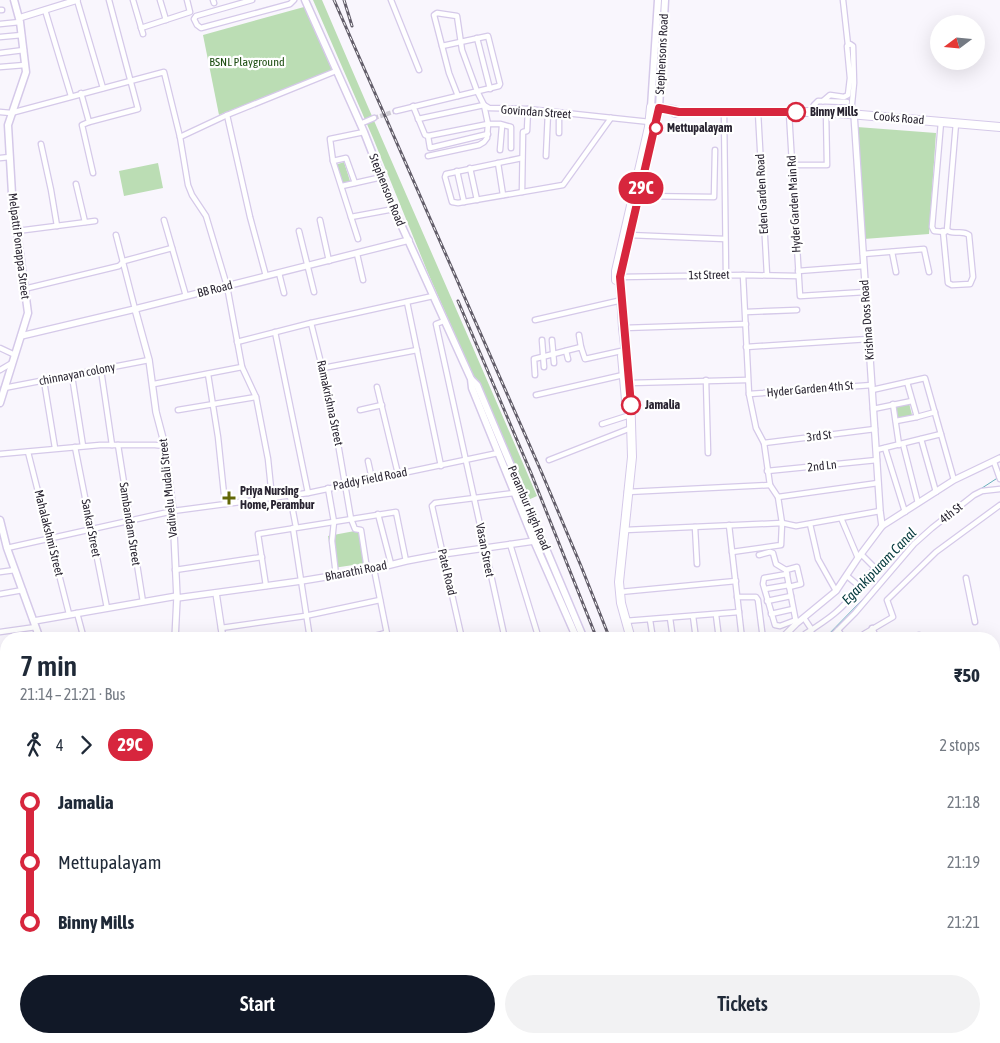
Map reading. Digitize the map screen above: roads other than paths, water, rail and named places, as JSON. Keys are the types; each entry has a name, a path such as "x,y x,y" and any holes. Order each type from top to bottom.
{"main road":[{"name":"Melpatti Ponappa Street","path":"0,403 28,312 12,194 8,125 26,72 20,20 14,0"},
{"name":"Stephenson Road","path":"305,0 364,132 394,209 471,379"},
{"name":"Stephensons Road","path":"655,110 658,0"},
{"name":"Stephensons Road","path":"655,110 665,0"},
{"name":"Cooks Road","path":"655,110 674,114 679,112 826,112 1000,127"},
{"path":"630,429 627,416 624,328 616,270 636,200 655,110"},
{"path":"627,235 620,277 621,351 626,381 632,457 624,506 626,512 620,592 629,632"},
{"path":"471,379 472,388 514,493 574,632"},
{"name":"Perambur High Road","path":"471,379 477,386 581,632"},
{"path":"0,520 2,534 38,632"}],"street":[{"path":"0,24 20,20 77,0 103,88"},
{"path":"93,173 82,126 89,122 138,109 109,0"},
{"path":"133,0 143,34"},
{"path":"160,0 166,20"},
{"path":"141,28 190,12 186,0"},
{"path":"252,0 196,16 194,19 201,28 290,4 293,0"},
{"path":"391,0 419,70"},
{"path":"823,101 830,95 844,97 848,95 850,78 843,0"},
{"path":"45,10 71,96"},
{"path":"428,156 479,145 484,142 488,134 484,105 477,91 460,42 457,16 437,13 434,15 449,74 458,96"},
{"path":"0,37 22,35"},
{"path":"396,111 498,87 500,84 488,36 442,46"},
{"path":"476,38 490,89"},
{"path":"848,45 853,46 852,114"},
{"path":"0,53 24,50"},
{"path":"0,67 25,65"},
{"path":"180,137 227,115 336,70"},
{"path":"0,112 12,113 164,72 180,137 188,185 192,195 206,216 227,286 242,368 256,398 268,459 272,498"},
{"path":"81,93 89,122"},
{"path":"810,112 817,102 846,102"},
{"name":"Govindan Street","path":"418,118 484,105 489,108 528,109 653,122"},
{"path":"413,106 423,132 428,136 430,148 488,134"},
{"path":"522,192 523,132 527,132 528,109"},
{"path":"546,156 548,112"},
{"path":"724,112 726,275"},
{"name":"Eden Garden Road","path":"758,112 767,275"},
{"name":"Hyder Garden Main Rd","path":"789,112 800,296 865,292"},
{"path":"792,164 827,165 826,112"},
{"path":"559,113 559,133"},
{"name":"Krishna Doss Road","path":"852,114 882,526"},
{"path":"227,115 250,217 266,276"},
{"path":"360,124 374,118"},
{"path":"522,158 446,174 445,177 452,202 477,200 562,185 611,118"},
{"path":"941,122 932,227 933,230 945,231 950,233 964,232 969,235 973,277 970,284 952,285 948,284 945,231 956,123"},
{"path":"428,136 488,124 500,124 511,127 512,148"},
{"path":"0,125 8,125"},
{"path":"500,150 502,126"},
{"path":"358,239 333,161 330,139 364,132"},
{"path":"41,144 51,190 56,226"},
{"path":"636,200 714,198 715,150"},
{"path":"0,158 10,157"},
{"path":"333,161 346,158 355,183"},
{"path":"498,163 503,195"},
{"path":"470,168 477,200"},
{"path":"457,171 464,202"},
{"path":"342,186 382,177"},
{"path":"76,184 85,222"},
{"path":"352,217 394,209"},
{"path":"164,220 186,296"},
{"path":"320,220 329,260"},
{"path":"17,231 95,221"},
{"path":"299,231 314,292"},
{"path":"116,235 135,309"},
{"path":"627,235 725,239"},
{"name":"BB Road","path":"21,336 408,240"},
{"path":"24,289 119,266 124,261 172,248"},
{"path":"863,254 924,249 929,272"},
{"path":"892,252 896,272"},
{"path":"357,254 364,280"},
{"name":"1st Street","path":"620,277 798,274 864,266"},
{"path":"279,273 284,293"},
{"path":"732,552 781,545 782,523 778,497 770,484 764,443 756,428 749,394 743,274"},
{"path":"237,342 311,323 433,296"},
{"path":"534,320 620,300"},
{"path":"407,302 441,466"},
{"name":"Vadivelu Mudali Street","path":"135,309 149,360 154,384 156,412 165,446 173,511 177,597 175,632"},
{"path":"746,312 797,310"},
{"name":"Vasan Street","path":"444,321 436,324 503,632"},
{"name":"Ramakrishna Street","path":"311,323 331,404 351,519"},
{"path":"624,328 746,324"},
{"path":"275,332 308,493"},
{"path":"579,335 585,359 621,351"},
{"path":"746,348 869,339"},
{"path":"542,340 544,367"},
{"path":"552,340 554,362"},
{"path":"535,375 534,359 581,347"},
{"path":"0,348 15,355"},
{"path":"323,368 417,350"},
{"path":"566,351 568,359"},
{"name":"chinnayan colony","path":"4,388 149,360"},
{"path":"0,370 12,363"},
{"path":"154,384 242,368"},
{"path":"100,370 112,445"},
{"path":"208,374 225,504"},
{"path":"72,376 83,446"},
{"name":"Hyder Garden 4th St","path":"749,394 872,387 925,378 935,412"},
{"path":"706,380 708,453"},
{"path":"536,395 626,381 747,380"},
{"path":"44,381 55,448"},
{"path":"907,382 917,417"},
{"path":"377,387 398,474"},
{"path":"178,410 256,398"},
{"path":"873,409 912,401"},
{"path":"893,404 901,444 918,503"},
{"path":"360,410 382,405"},
{"path":"896,421 935,412 954,480"},
{"path":"602,424 627,416"},
{"path":"550,460 630,429"},
{"name":"3rd St","path":"764,443 875,429"},
{"path":"876,450 941,434"},
{"path":"921,439 936,492"},
{"path":"0,454 83,446 165,446"},
{"name":"Sambandam Street","path":"118,446 143,602"},
{"name":"Sankar Street","path":"75,447 107,608"},
{"path":"885,448 905,512"},
{"name":"Mahalakshmi Street","path":"28,452 69,614"},
{"name":"Paddy Field Road","path":"7,548 173,511 308,493 498,453"},
{"path":"765,589 801,584 797,567 764,578 765,589 775,626 796,622 804,618 836,591 882,526 954,480 1000,458"},
{"name":"2nd Ln","path":"767,471 877,460"},
{"path":"368,461 372,479"},
{"path":"994,462 1000,478"},
{"path":"778,497 878,483"},
{"path":"627,492 770,484"},
{"path":"328,488 334,522 332,541 336,575"},
{"name":"4th St","path":"838,630 914,544 932,528 974,495 982,491 1000,489"},
{"path":"474,498 514,493"},
{"path":"290,496 308,632"},
{"name":"Patel Road","path":"460,632 432,506 435,503 474,498"},
{"path":"867,632 893,617 887,600 936,552 1000,505"},
{"path":"625,530 782,523 796,526 880,511"},
{"path":"266,586 258,534 294,527 396,512 406,561"},
{"path":"378,514 391,564"},
{"path":"808,632 832,616 850,600 859,586 875,568 859,556 841,518"},
{"path":"351,519 355,529 361,530 367,569"},
{"path":"810,524 818,559 836,591"},
{"path":"729,526 741,632"},
{"path":"695,527 697,564"},
{"path":"534,541 542,539"},
{"name":"Bharathi Road","path":"35,624 69,614 177,597 301,581 374,569 443,554 534,541"},
{"path":"510,544 537,632"},
{"path":"758,555 773,553 776,564 786,572 796,622"},
{"path":"175,570 262,557"},
{"path":"374,569 386,632"},
{"path":"0,572 15,570"},
{"path":"847,576 859,586"},
{"path":"966,578 975,622"},
{"path":"620,592 736,581"},
{"path":"0,594 23,590"},
{"path":"216,593 222,632"},
{"path":"737,597 756,596 762,632"},
{"path":"767,601 791,596"},
{"path":"221,628 305,616 380,600"},
{"path":"771,614 794,609"},
{"path":"625,621 739,612"},
{"path":"77,613 82,632"},
{"path":"716,615 718,632"},
{"path":"693,616 695,632"},
{"path":"670,618 672,632"},
{"path":"804,618 812,630"},
{"path":"650,620 652,632"},
{"path":"787,632 796,622"},
{"path":"0,632 35,624"},
{"path":"872,628 874,632"}],"waterway":[{"name":"Egankipuram Canal","path":"979,490 999,477"},
{"name":"Egankipuram Canal","path":"831,632 869,593"}],"tunnel":[{"path":"374,118 396,111"}],"railway":[{"path":"334,0 541,471 607,632"},
{"path":"344,0 352,26"},
{"path":"458,301 531,473 594,632"}],"place":[{"name":"Binny Mills","path":"796,112"},
{"name":"Mettupalayam","path":"656,128"},
{"name":"Jamalia","path":"631,405"},
{"name":"Priya Nursing Home, Perambur","path":"229,498"}],"park label":[{"name":"BSNL Playground","path":"247,62"}]}
